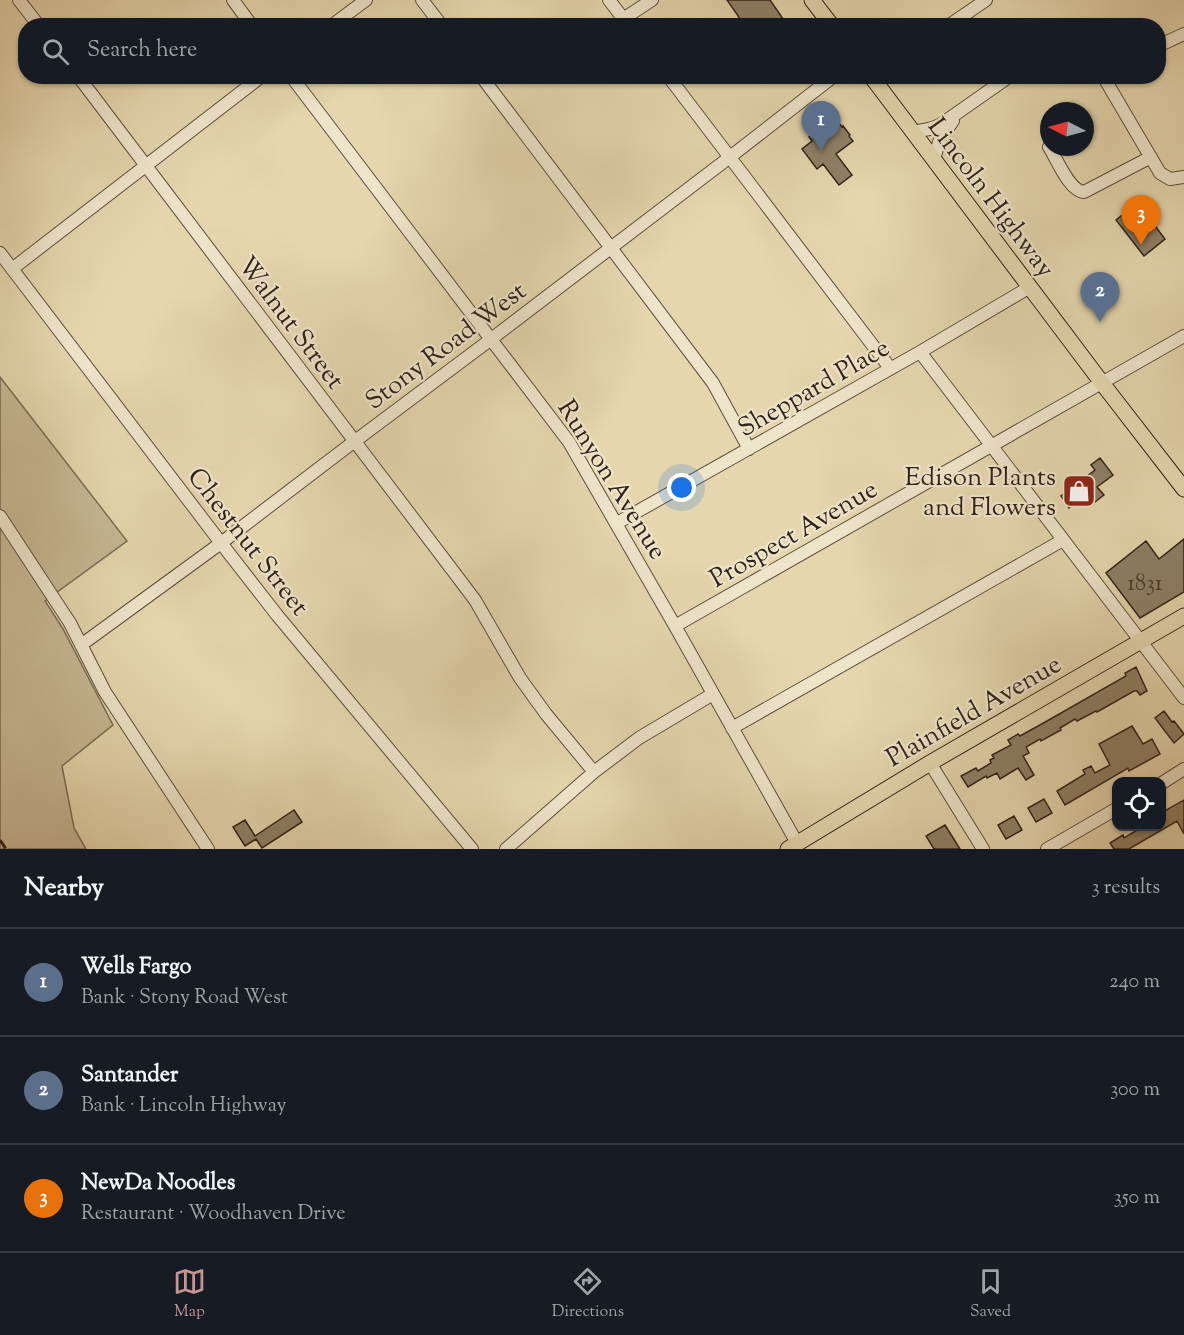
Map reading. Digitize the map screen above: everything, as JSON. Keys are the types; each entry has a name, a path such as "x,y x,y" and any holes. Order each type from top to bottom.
{"main road":[{"path":"812,0 826,18"},
{"name":"Lincoln Highway","path":"877,84 1101,383 1179,472 1184,489"},
{"name":"Plainfield Avenue","path":"792,846 1184,616"}],"street":[{"path":"19,0 33,18"},
{"path":"233,0 246,18"},
{"path":"342,18 366,0"},
{"path":"422,0 436,18"},
{"path":"609,0 623,18"},
{"path":"631,18 652,0"},
{"path":"960,18 986,0"},
{"path":"1166,42 1184,34"},
{"name":"Walnut Street","path":"84,84 475,600 520,678 546,714 594,772"},
{"path":"12,269 252,84"},
{"name":"Runyon Avenue","path":"297,84 569,442 732,728 792,846"},
{"path":"487,84 713,383 749,449"},
{"path":"674,84 890,368"},
{"name":"Stony Road West","path":"81,645 221,543 490,340 824,84"},
{"path":"913,132 940,125 999,84"},
{"path":"1108,84 1160,173 1170,179 1184,177"},
{"path":"933,159 940,139 959,113"},
{"path":"1055,156 1072,186 1079,192 1084,192 1151,157"},
{"name":"Chestnut Street","path":"0,253 277,615 472,849"},
{"name":"Sheppard Place","path":"617,523 920,352 1030,287"},
{"name":"Prospect Avenue","path":"675,626 1184,336"},
{"path":"920,352 1184,698"},
{"path":"0,516 70,623 105,692 208,849"},
{"path":"732,728 1063,540"},
{"path":"506,849 594,772 639,738 713,694"},
{"path":"930,763 983,849"},
{"path":"1166,780 1184,770"},
{"path":"1047,849 1112,811"}],"shaded area":[{"path":"0,377 127,541 45,601 63,629 113,725 62,766 74,828 86,849 0,849"}],"building":[{"path":"727,0 770,0 782,18 739,18"},
{"path":"838,122 853,141 836,154 852,175 839,185 823,164 817,169 802,149 812,141 809,137 820,129 823,133"},
{"path":"1138,203 1165,239 1144,256 1116,220"},
{"path":"1100,458 1113,475 1097,487 1104,495 1091,505 1084,496 1069,508 1061,496 1095,470 1091,465"},
{"path":"1184,539 1184,592 1140,618 1106,573 1146,541 1159,559"},
{"path":"1136,667 1147,691 1140,695 1134,691 1097,712 1077,721 1075,719 1060,728 1061,730 1026,747 1029,753 1023,756 1034,775 1026,780 1018,768 1000,779 997,773 987,778 986,776 968,787 961,776 976,768 978,771 991,763 990,760 994,758 992,755 1011,745 1008,740 1018,734 1020,736 1126,676 1125,673"},
{"path":"1164,711 1184,734 1174,743 1155,718"},
{"path":"1132,726 1143,744 1152,739 1160,754 1129,771 1128,768 1065,805 1057,791 1085,774 1083,770 1091,766 1095,773 1110,765 1099,744"},
{"path":"1044,799 1052,813 1036,822 1028,808"},
{"path":"1184,800 1184,834 1177,821 1166,827 1166,810"},
{"path":"294,810 302,822 262,848 256,839 245,846 233,827 245,820 255,836"},
{"path":"1014,816 1022,830 1006,839 998,825"},
{"path":"945,825 960,849 934,849 926,836"},
{"path":"1136,831 1160,831 1129,849 1114,849 1110,843 1123,835 1124,838"}],"railway":[{"path":"0,840 6,849"}],"place":[{"name":"Wells Fargo","path":"821,151"},
{"name":"NewDa Noodles","path":"1141,245"},
{"name":"Santander","path":"1100,322"},
{"name":"Edison Plants and Flowers","path":"1079,491"}]}
